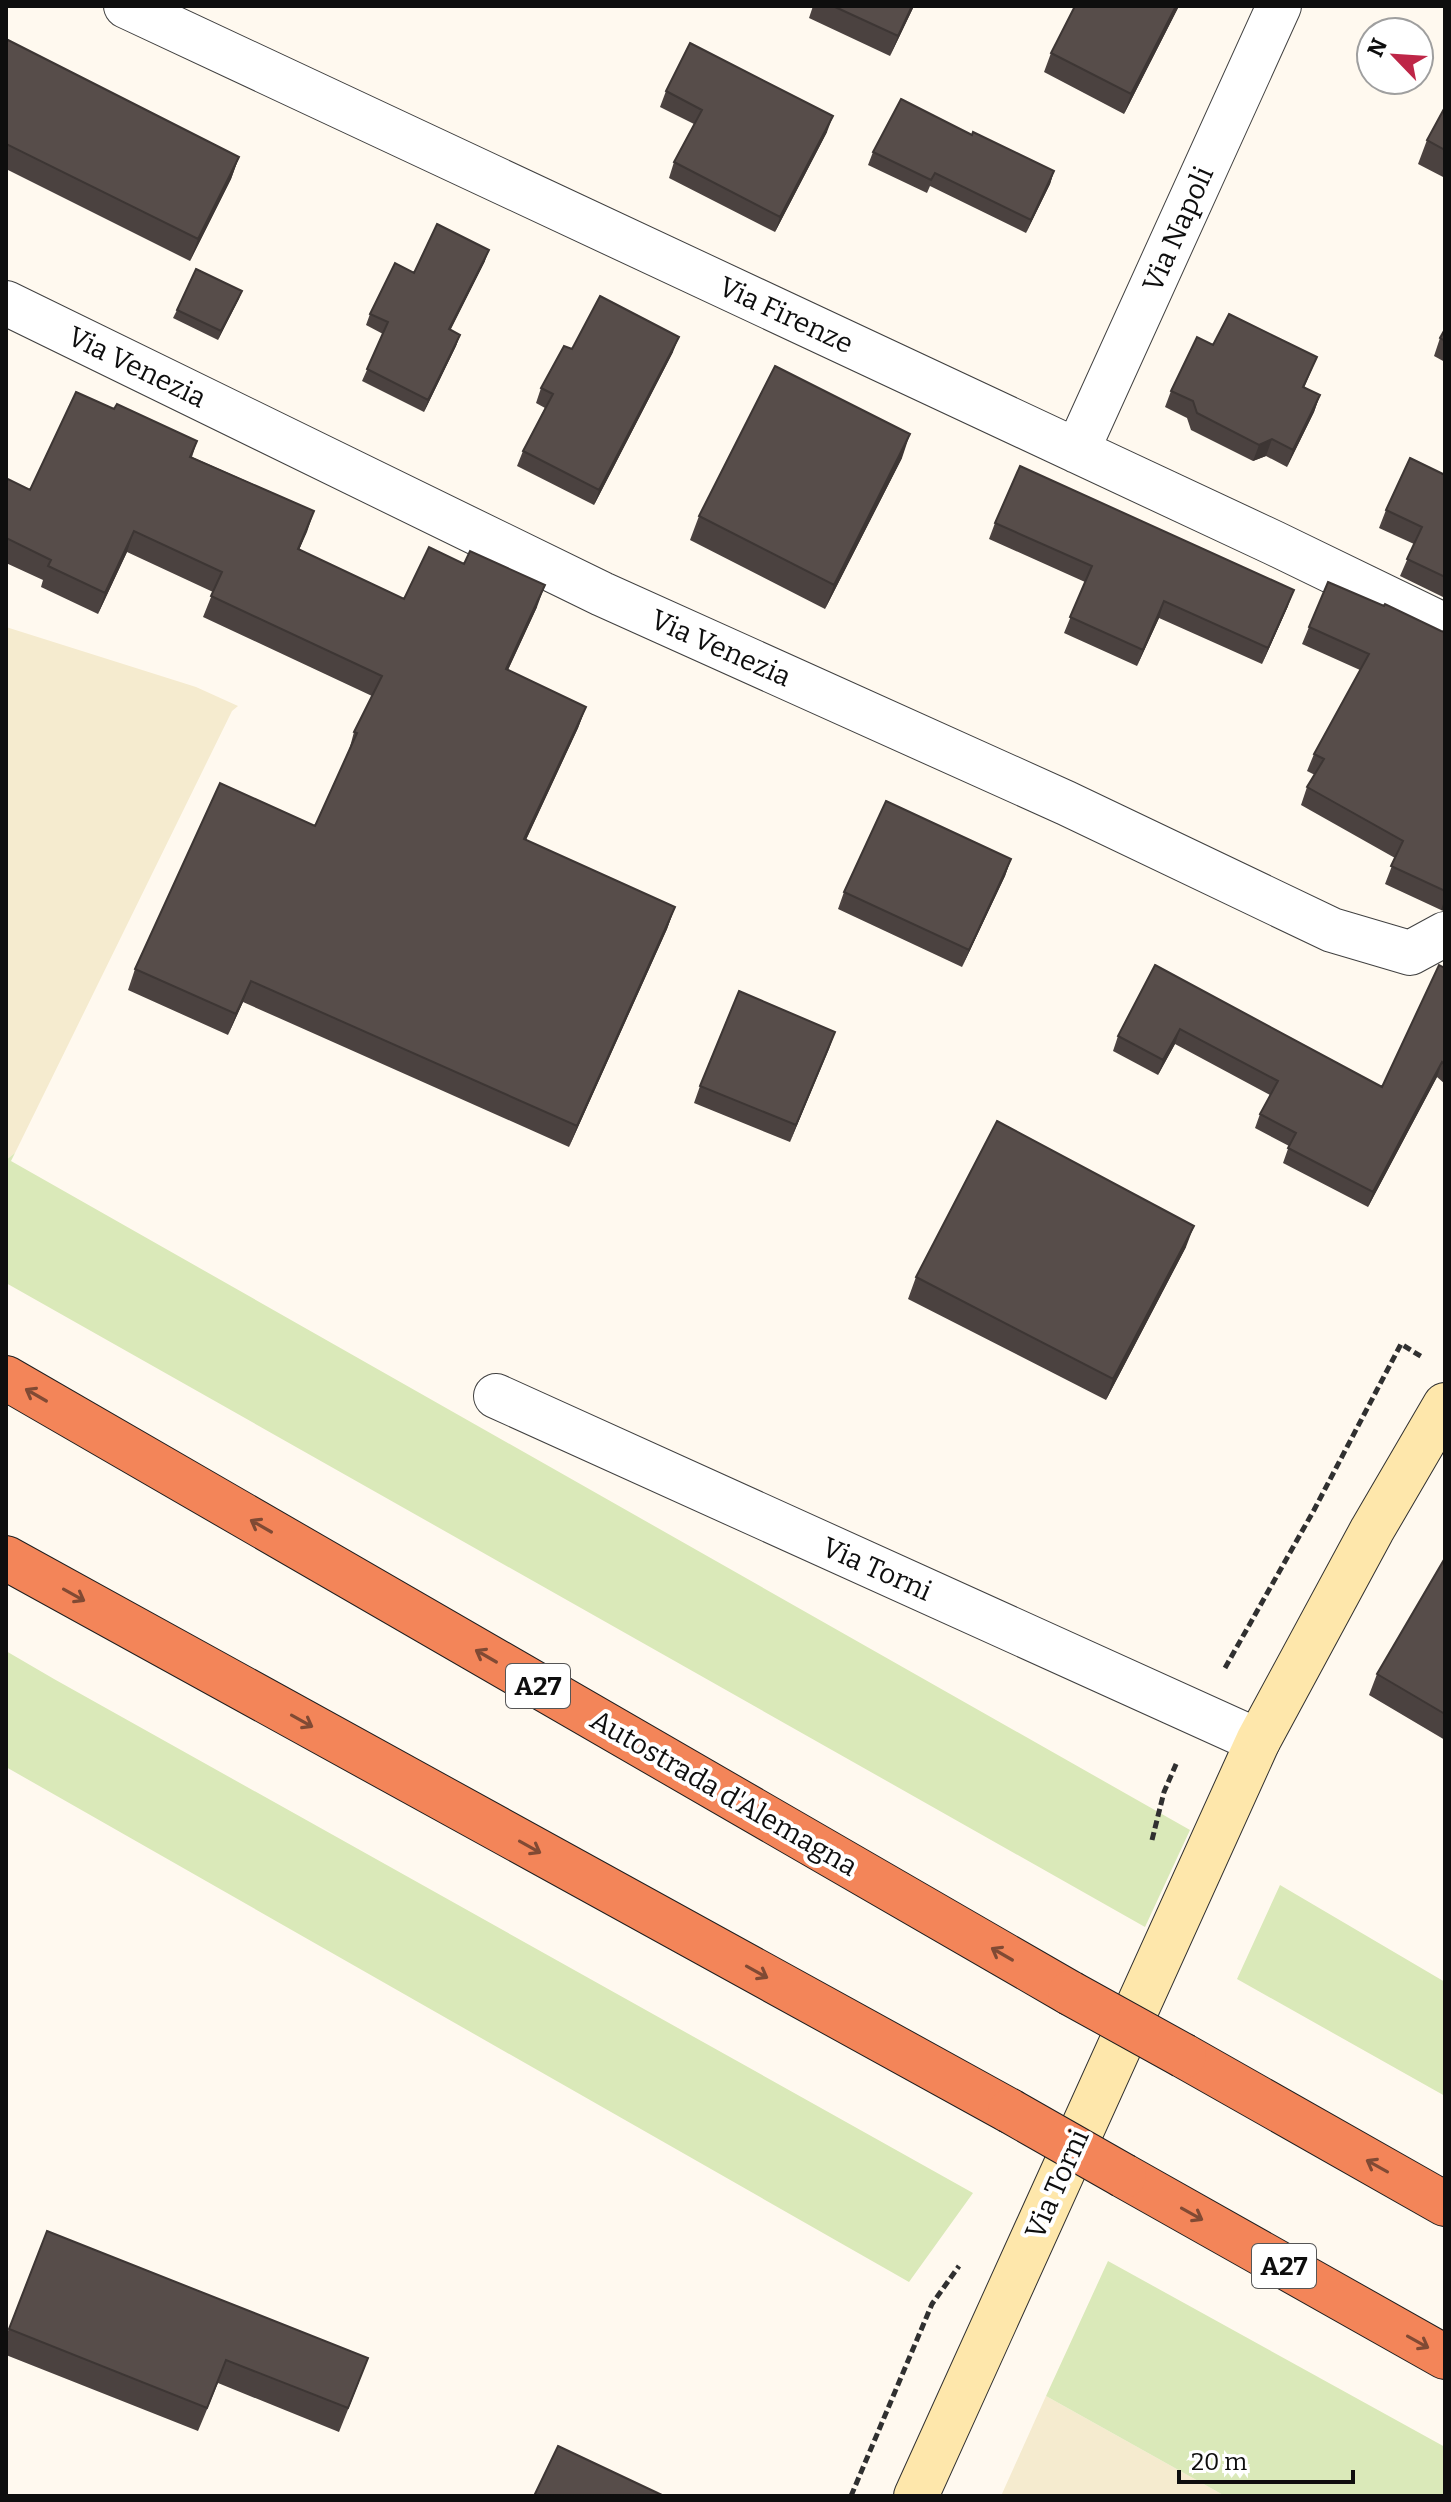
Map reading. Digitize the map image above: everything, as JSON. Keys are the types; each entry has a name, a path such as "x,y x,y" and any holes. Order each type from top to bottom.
{"highway":[{"name":"Autostrada d'Alemagna","path":"6,1378 1070,1993 1445,2204"},
{"name":"A27","path":"6,1558 1010,2111 1445,2357"}],"main road":[{"name":"Via Torni","path":"916,2496 1258,1741 1372,1530 1445,1405"}],"street":[{"name":"Via Firenze","path":"126,6 1445,626"},
{"name":"Via Napoli","path":"1077,451 1279,6"},
{"name":"Via Venezia","path":"6,303 602,594 1066,803 1332,930 1410,953 1445,934"},
{"name":"Via Torni","path":"496,1396 1258,1741"}],"shaded area":[{"path":"6,627 196,687 238,706 232,711 15,1153 6,1160"},
{"path":"1046,2396 1225,2496 1001,2496"}],"green space":[{"path":"15,1153 11,1161 1190,1830 1145,1927 6,1283 6,1160"},
{"path":"6,1651 973,2193 909,2282 6,1767"},
{"path":"1280,1885 1445,1982 1445,2096 1237,1979"},
{"path":"1108,2261 1445,2447 1445,2496 1225,2496 1046,2396"}],"building":[{"path":"833,6 912,6 898,36"},
{"path":"1075,6 1176,6 1131,94 1051,53"},
{"path":"6,39 239,157 198,239 6,144"},
{"path":"690,43 833,116 780,217 674,162 702,110 666,91"},
{"path":"901,99 1054,171 1031,220 935,173 931,180 873,152"},
{"path":"1445,107 1445,150 1427,140"},
{"path":"437,224 489,250 449,329 460,335 428,400 367,369 388,322 370,314 395,263 414,273"},
{"path":"196,269 242,291 221,331 177,310"},
{"path":"600,296 679,337 599,490 523,451 553,394 541,388 564,346 572,349"},
{"path":"1229,314 1317,357 1303,387 1320,395 1293,450 1272,439 1259,445 1197,413 1193,401 1171,391 1197,337 1213,345"},
{"path":"775,366 910,434 834,585 699,516"},
{"path":"76,392 114,409 117,404 197,441 190,457 314,511 298,549 404,599 429,547 464,564 470,551 545,585 506,669 586,707 524,839 675,907 577,1126 251,981 236,1014 135,969 220,783 315,826 357,733 354,732 382,676 211,596 222,572 134,531 105,593 48,566 51,560 6,538 6,478 30,490"},
{"path":"1410,458 1445,475 1445,577 1407,559 1422,527 1386,510"},
{"path":"1020,466 1294,590 1268,648 1164,601 1143,650 1070,617 1092,566 995,523"},
{"path":"1328,582 1445,632 1445,891 1391,866 1403,841 1307,787 1324,759 1314,754 1369,654 1309,627"},
{"path":"886,801 1011,859 969,950 844,892"},
{"path":"1155,965 1382,1087 1439,965 1445,968 1445,1065 1442,1062 1373,1192 1288,1148 1296,1133 1260,1114 1278,1081 1180,1029 1163,1060 1118,1036"},
{"path":"739,991 835,1032 796,1125 700,1086"},
{"path":"997,1121 1194,1226 1113,1379 916,1277"},
{"path":"1445,1558 1445,1714 1377,1674"},
{"path":"47,2231 368,2358 348,2408 226,2360 207,2408 9,2329"},
{"path":"558,2446 664,2496 534,2496"}]}
